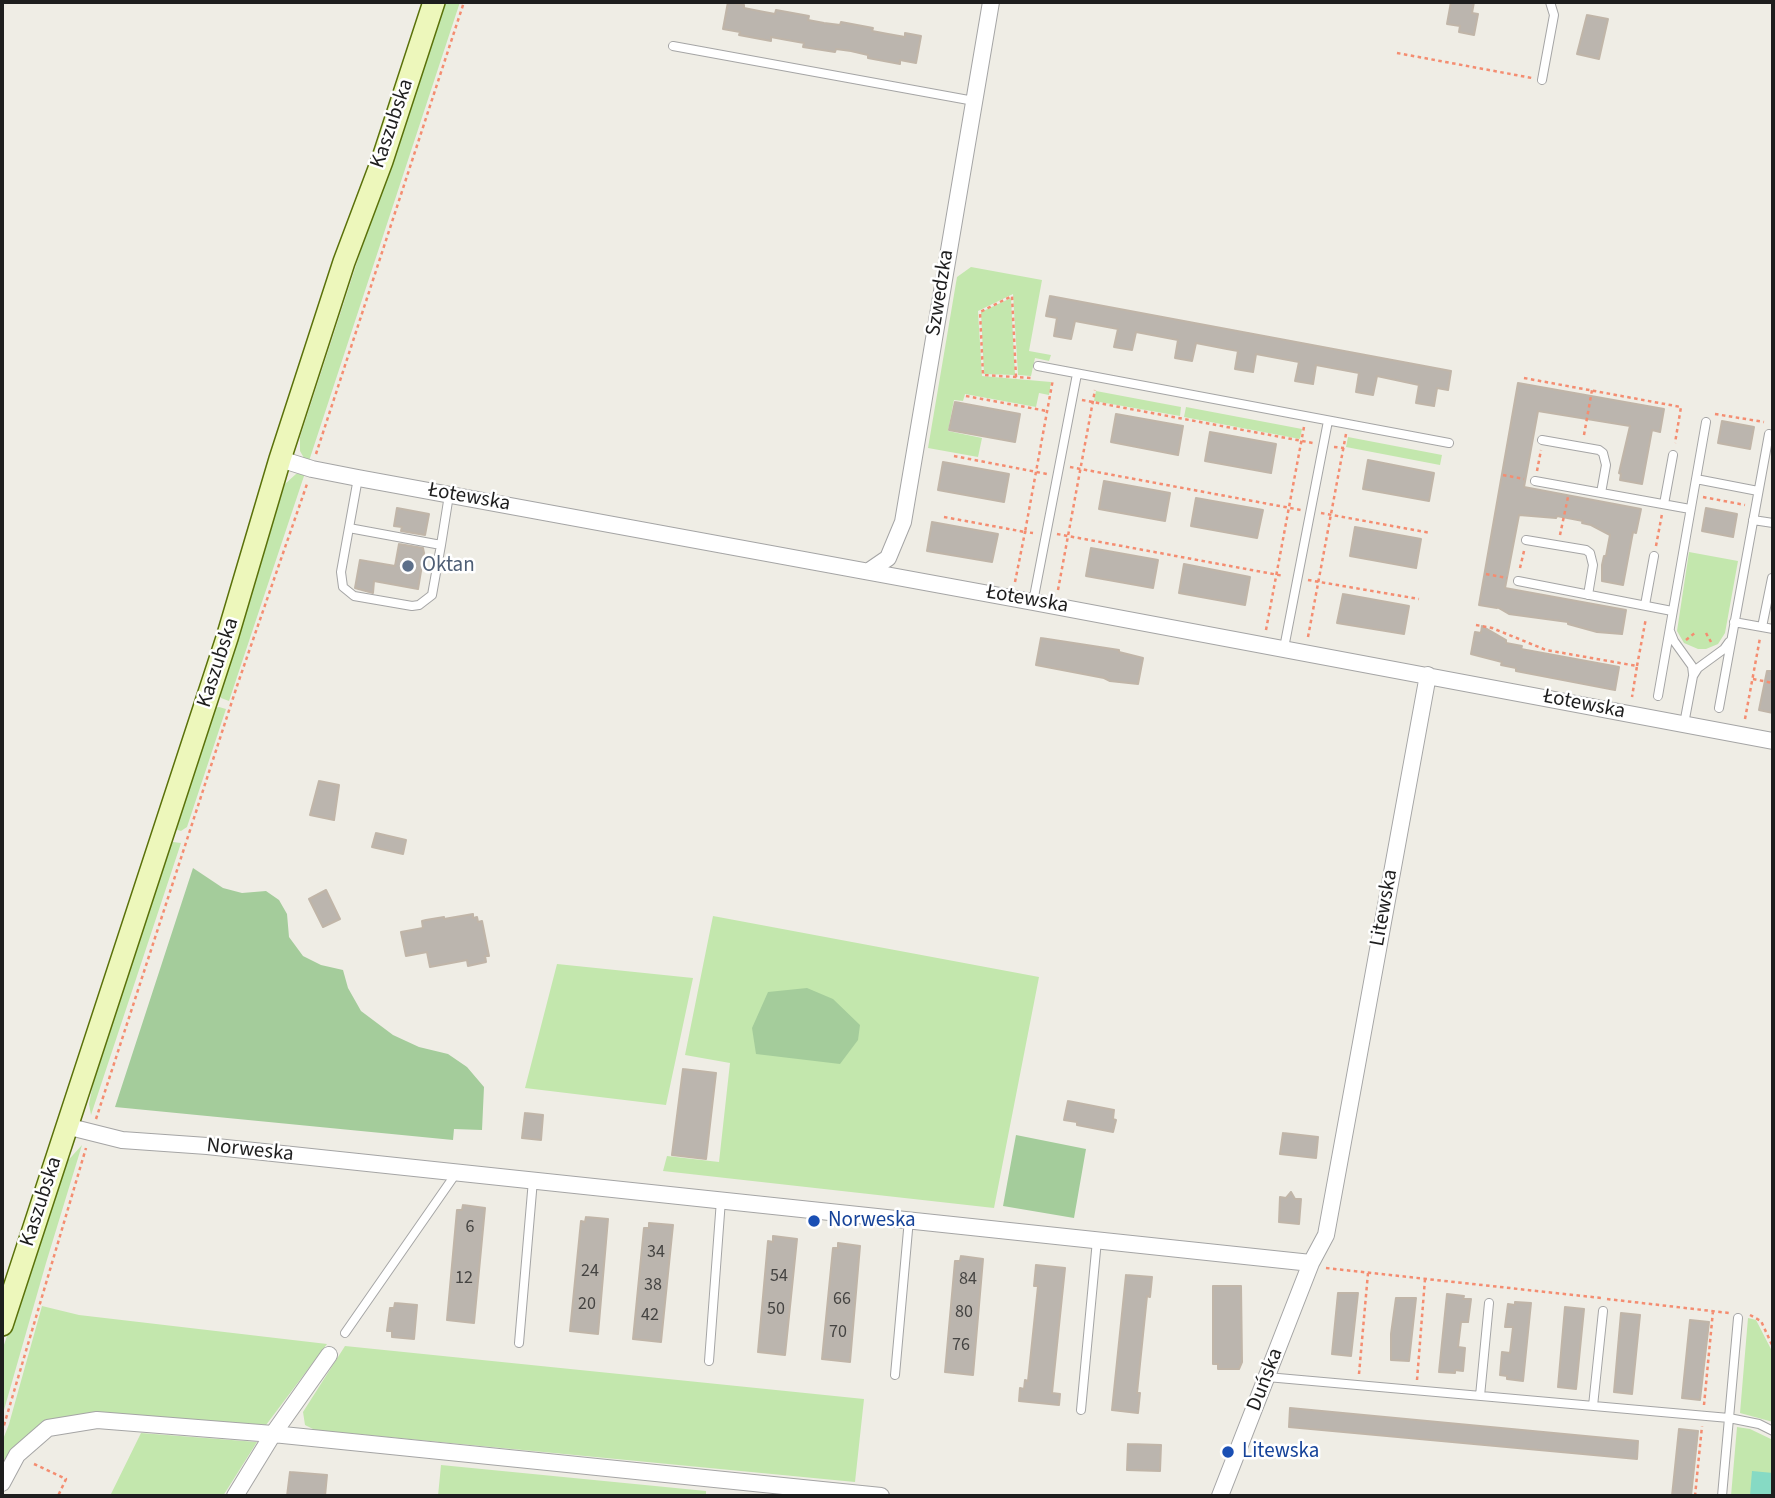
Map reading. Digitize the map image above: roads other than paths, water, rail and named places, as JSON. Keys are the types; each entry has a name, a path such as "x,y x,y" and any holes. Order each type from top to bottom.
{"main road":[{"name":"Kaszubska","path":"2,1325 227,638 280,459 344,262 386,148 434,2"}],"street":[{"name":"Szwedzka","path":"869,571 888,558 903,522 991,2"},
{"name":"Łotewska","path":"280,459 358,478 1034,601 1773,741"},
{"name":"Litewska","path":"1315,1265 1325,1235 1428,675"},
{"name":"Norweska","path":"66,1126 122,1140 207,1146 909,1219 1315,1265"},
{"name":"Duńska","path":"1220,1496 1315,1265"},
{"path":"235,1496 273,1434 330,1355"},
{"path":"2,1483 17,1455 48,1428 97,1420 273,1434 881,1496"}],"lane":[{"path":"1542,80 1554,15 1550,2"},
{"path":"673,46 974,101"},
{"path":"1038,366 1449,443"},
{"path":"1034,601 1077,374"},
{"path":"1284,648 1328,421"},
{"path":"1658,696 1706,422"},
{"path":"1718,708 1769,433"},
{"path":"1542,440 1599,450 1605,458 1601,492"},
{"path":"1664,504 1673,455"},
{"path":"358,478 341,580 346,591 354,596 412,606 426,601 432,595 449,495"},
{"path":"1696,479 1758,491"},
{"path":"1535,481 1690,509"},
{"path":"1753,520 1773,523"},
{"path":"349,527 441,545"},
{"path":"1526,540 1586,550 1590,553 1593,565 1588,594"},
{"path":"1647,606 1654,556"},
{"path":"1762,627 1772,578"},
{"path":"1518,580 1672,611"},
{"path":"1734,622 1773,629"},
{"path":"1669,628 1674,641 1692,666 1693,676 1684,724"},
{"path":"1693,676 1698,667 1724,649 1731,640"},
{"path":"345,1333 457,1172"},
{"path":"519,1343 533,1180"},
{"path":"709,1361 721,1200"},
{"path":"895,1375 909,1219"},
{"path":"1081,1410 1097,1240"},
{"path":"1480,1396 1489,1303"},
{"path":"1593,1406 1603,1311"},
{"path":"1722,1496 1740,1315"},
{"path":"1267,1377 1729,1418 1759,1424 1773,1431"}],"place":[{"name":"Oktan","path":"408,566"},
{"name":"Norweska","path":"814,1221"},
{"name":"Litewska","path":"1228,1452"}]}
